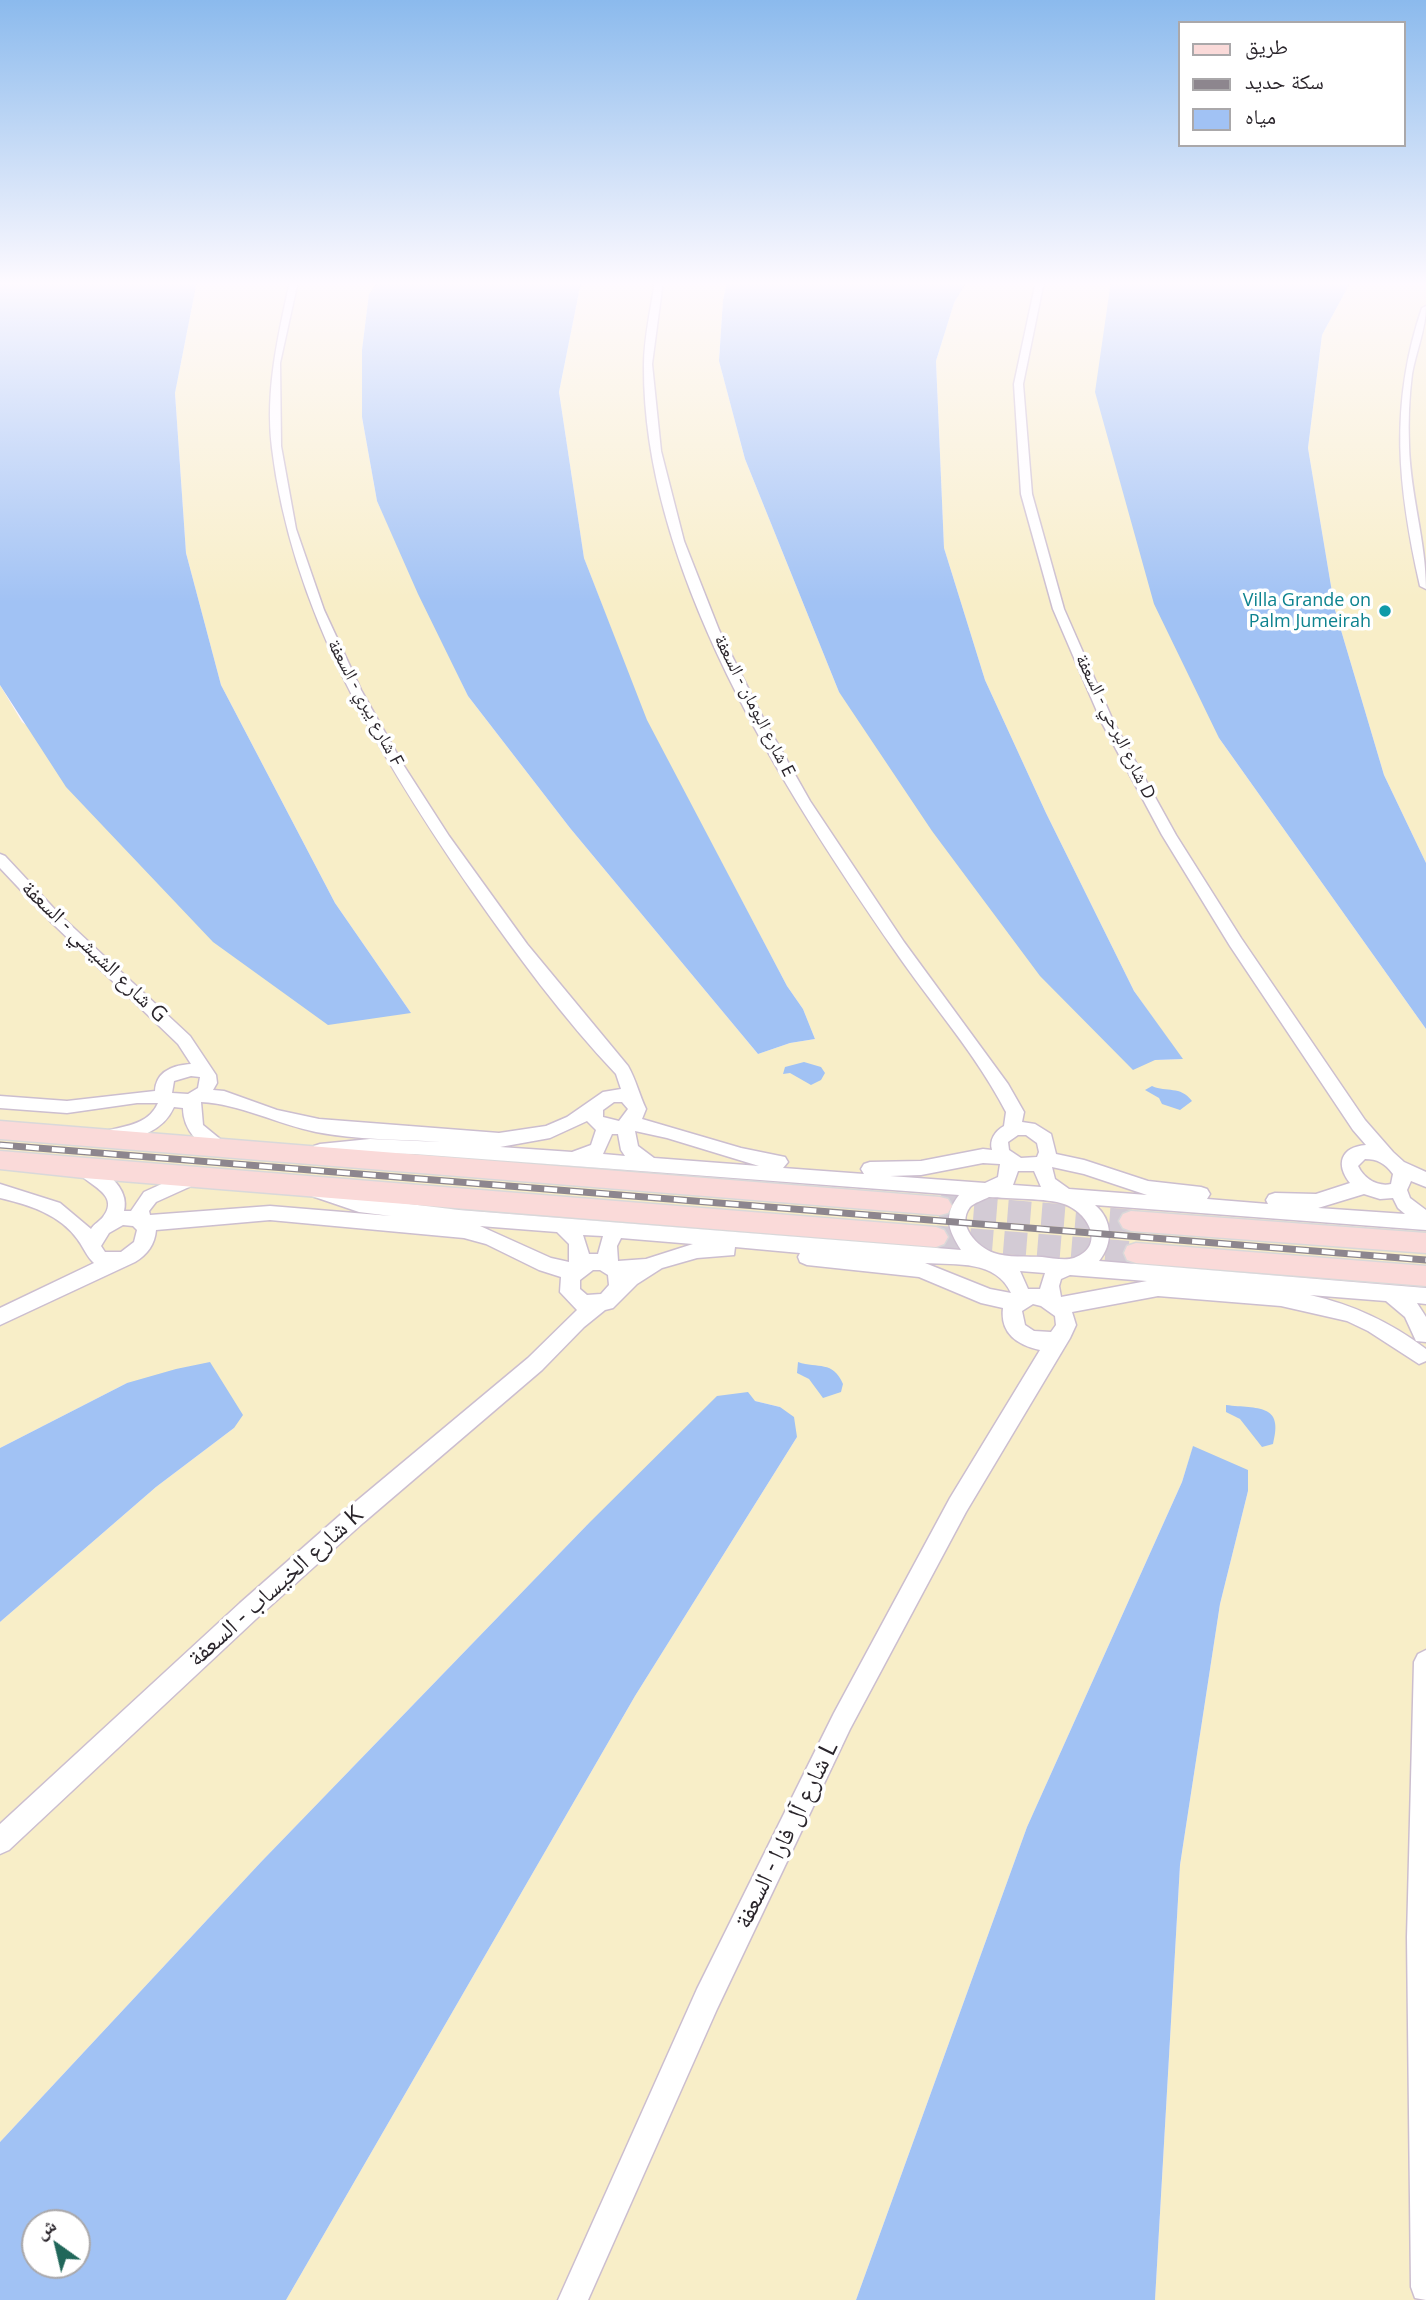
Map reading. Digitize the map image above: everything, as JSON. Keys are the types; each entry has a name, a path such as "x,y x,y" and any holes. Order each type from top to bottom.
{"main road":[{"path":"0,1130 940,1206"},
{"path":"0,1160 192,1178 936,1237"},
{"path":"1131,1221 1426,1243"},
{"path":"1136,1253 1426,1276"}],"street":[{"name":"شارع يبري - السعفة F","path":"274,388 276,446 291,527 321,617 368,716 438,831 537,968 626,1077 630,1114 627,1145 634,1155 664,1165"},
{"name":"شارع البومان - السعفة E","path":"651,388 654,433 672,516 708,615 768,737 824,833 899,946 996,1079 1015,1112 1006,1147"},
{"name":"شارع البرحي - السعفة D","path":"1019,388 1018,433 1034,528 1062,615 1108,719 1177,847 1266,988 1359,1125 1396,1174 1405,1203 1426,1221"},
{"path":"1407,388 1403,442 1412,524 1426,586"},
{"name":"شارع الشيشي - السعفة G","path":"0,859 57,920 176,1031 207,1075 232,1100"},
{"path":"101,1138 150,1125 162,1116 170,1086 187,1045"},
{"path":"578,1157 589,1155 598,1149 600,1119 617,1065"},
{"path":"0,1102 67,1107 147,1096 170,1086 192,1068 207,1075 207,1087 196,1098 193,1125 222,1148"},
{"name":"شارع البومان - السعفة E","path":"996,1079 1022,1105 1044,1150 1042,1173 1048,1185 1088,1208 1095,1217 1101,1236 1095,1253 1088,1260 1067,1267"},
{"path":"170,1086 179,1102 196,1098 232,1100 289,1121 327,1127 499,1140 521,1138 630,1114"},
{"path":"609,1096 630,1114 732,1154 788,1163 902,1169 969,1159 1006,1147 1029,1129 1044,1150 1084,1167 1163,1191 1296,1201 1370,1189 1396,1174"},
{"name":"شارع البرحي - السعفة D","path":"1359,1125 1361,1152"},
{"path":"300,1154 393,1146 578,1157 1363,1219 1426,1221"},
{"path":"1006,1147 1022,1166 1044,1150"},
{"path":"1006,1147 1010,1167 1006,1181 964,1201 956,1218 961,1238 977,1254 1012,1275 1032,1361 1029,1384"},
{"path":"1326,1198 1350,1172 1350,1160 1361,1152 1396,1174 1426,1183"},
{"path":"66,1285 82,1269 93,1250 95,1235 107,1224 116,1209 116,1195 84,1169"},
{"path":"1350,1172 1378,1198 1375,1211 1363,1219"},
{"path":"143,1245 147,1233 142,1223 141,1210 150,1197 192,1178"},
{"path":"306,1186 345,1202 374,1208 1426,1296"},
{"path":"0,1191 41,1203 69,1218 90,1225 107,1224 123,1218 142,1223 270,1213 464,1230 493,1237 540,1262 575,1270 589,1262 615,1274 703,1249 879,1264 933,1273 1018,1307 1037,1296 1055,1303 1166,1288 1277,1296 1332,1307 1423,1345"},
{"path":"69,1218 104,1260 120,1260"},
{"path":"0,1317 129,1257 166,1230 191,1221"},
{"path":"560,1225 574,1234 581,1247 581,1255 569,1281 571,1294"},
{"path":"540,1262 583,1304 599,1304 612,1298 615,1274 606,1250 617,1230"},
{"path":"1061,1332 1063,1311 1055,1303 1048,1286 1050,1279 1067,1267"},
{"path":"1388,1292 1409,1306 1416,1315 1423,1345"},
{"name":"شارع الخيساب - السعفة K","path":"558,1341 569,1319 571,1294"},
{"path":"1025,1338 1041,1343 1061,1332 1101,1298"},
{"name":"شارع الخيساب - السعفة K","path":"0,1841 248,1611 599,1304"},
{"name":"شارع آل فارا - السعفة L","path":"573,2300 707,1999 842,1721 958,1505 1061,1332"},
{"path":"1426,1662 1420,1937 1426,2287"}],"sand":[{"path":"176,388 362,388 362,417 377,501 468,696 570,828 758,1054 790,1043 815,1039 803,1009 787,986 646,720 584,558 559,392 560,388 726,388 745,459 839,692 1155,1060 1182,1059 1134,991 1046,813 985,680 944,548 937,388 1128,388 1219,738 1426,1029 1426,2300 1155,2300 1180,1865 1220,1604 1248,1491 1193,1447 1182,1482 1027,1827 856,2300 286,2300 635,1696 797,1437 780,1407 755,1401 587,1525 261,1862 0,2142 0,1622 156,1487 234,1428 127,1383 0,1448 0,685 22,722 411,1013 335,903 221,685 186,553"},
{"path":"1315,388 1426,388 1426,863 1384,775 1335,610 1308,448"}],"water":[{"path":"0,388 176,388 186,553 221,685 335,903 411,1013 328,1025 213,942 66,787 0,685"},
{"path":"362,388 560,388 584,558 647,720 787,986 803,1009 815,1039 790,1043 758,1054 570,828 468,696 418,594 377,501 362,417"},
{"path":"726,388 937,388 944,548 985,680 1046,813 1134,991 1183,1059 1155,1060 1133,1070 1040,976 932,831 839,692 745,459"},
{"path":"1096,388 1315,388 1308,448 1335,610 1384,775 1426,863 1426,1029 1219,738 1154,604"},
{"path":"804,1062 821,1067 825,1073 821,1080 811,1085 790,1073 783,1074 785,1067"},
{"path":"1152,1086 1178,1091 1192,1101 1180,1110 1162,1104 1159,1098 1145,1090"},
{"path":"210,1362 243,1415 234,1428 156,1487 0,1622 0,1448 127,1383"},
{"path":"798,1362 835,1371 843,1384 841,1392 823,1398 809,1379 797,1373"},
{"path":"748,1392 755,1401 780,1407 794,1417 797,1437 635,1696 286,2300 0,2300 0,2142 261,1862 587,1525 717,1396"},
{"path":"1226,1405 1258,1408 1271,1415 1275,1421 1273,1444 1262,1447 1240,1419 1226,1412"},
{"path":"1193,1446 1248,1470 1248,1491 1220,1604 1180,1865 1155,2300 856,2300 1027,1827 1182,1482"}],"tunnel":[{"path":"940,1206 1131,1221"},
{"path":"936,1237 1136,1253"}],"railway":[{"path":"0,1145 1426,1260"}],"place":[{"name":"Villa Grande on Palm Jumeirah","path":"1385,611"}]}
